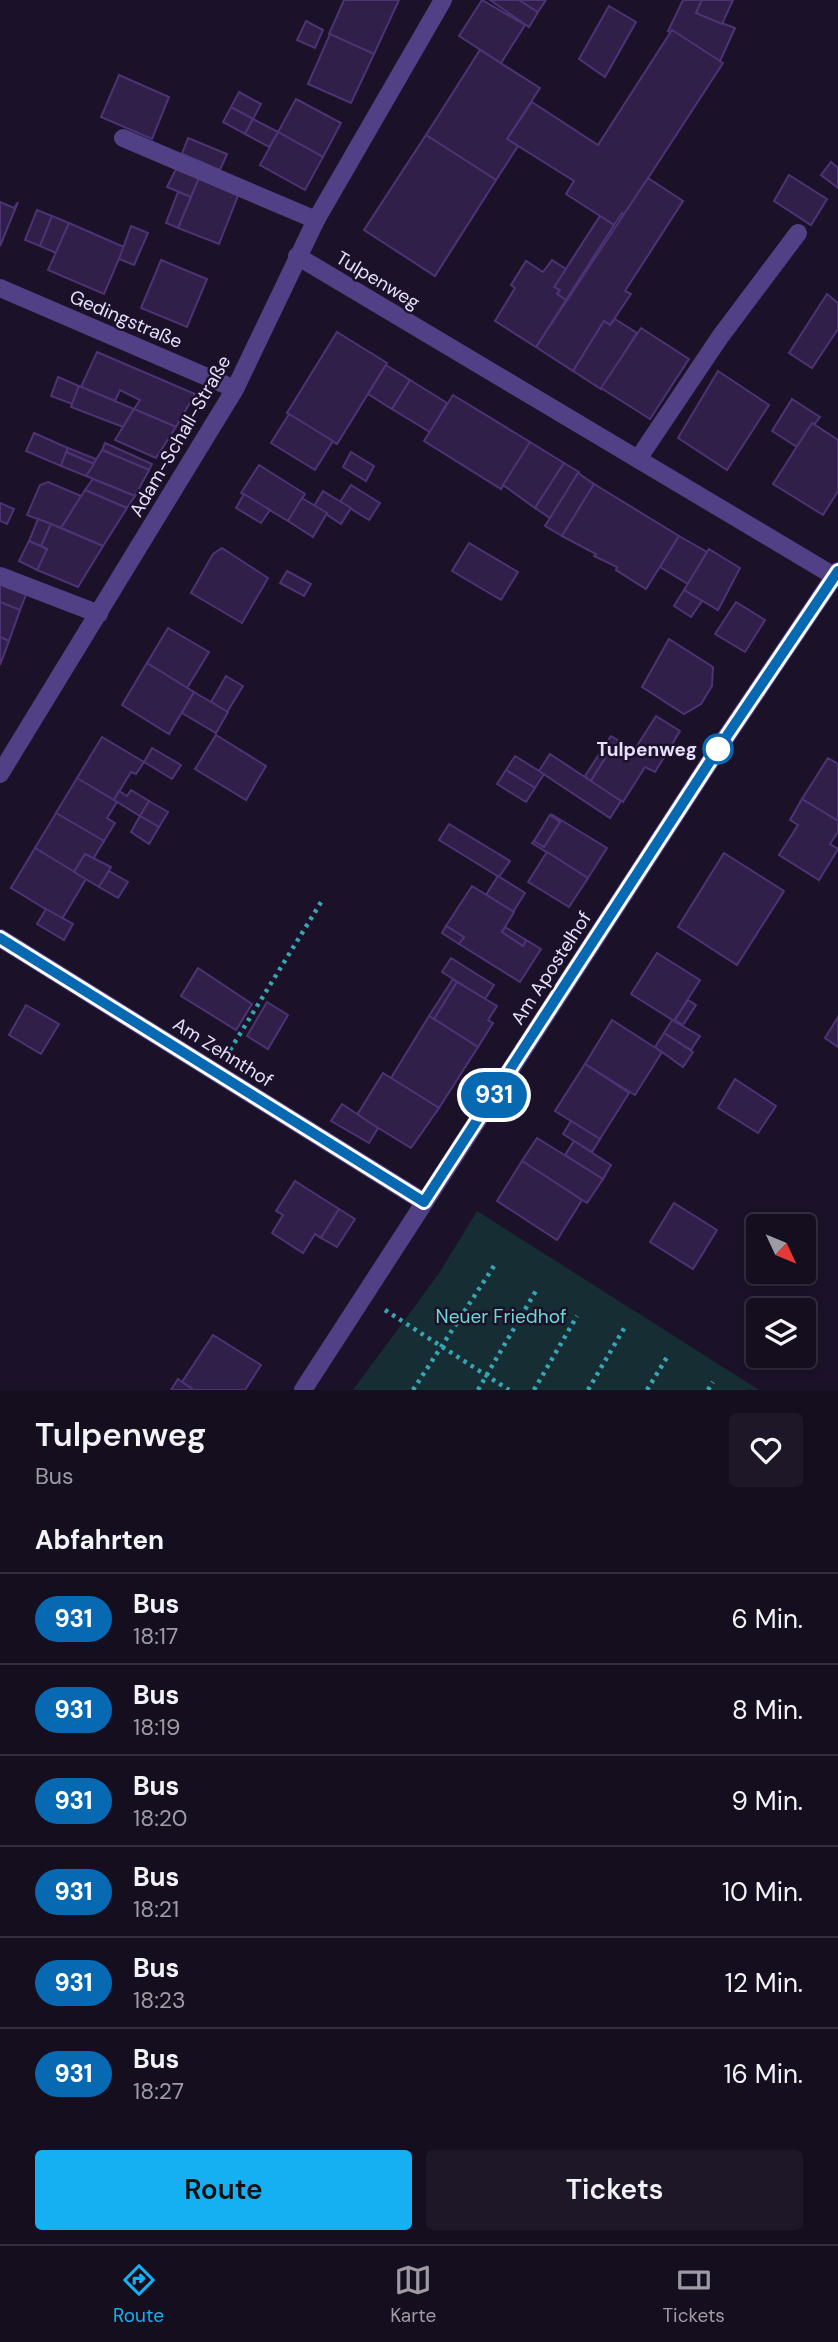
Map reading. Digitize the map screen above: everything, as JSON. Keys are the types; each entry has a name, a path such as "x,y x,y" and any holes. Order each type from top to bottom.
{"street":[{"name":"Adam-Schall-Straße","path":"0,774 235,389 316,220 443,0"},
{"path":"123,138 316,220"},
{"path":"638,459 720,337 798,233"},
{"name":"Tulpenweg","path":"297,256 638,459 836,573"},
{"name":"Gedingstraße","path":"0,288 235,389"},
{"name":"Am Apostelhof","path":"303,1390 836,573"},
{"path":"0,576 99,614"},
{"name":"Am Zehnthof","path":"0,938 424,1202"}],"path":[{"path":"216,1073 323,899"},
{"path":"413,1390 494,1266"},
{"path":"478,1390 537,1289"},
{"path":"364,1296 509,1390"},
{"path":"534,1390 577,1316"},
{"path":"588,1390 626,1325"},
{"path":"647,1390 669,1354"},
{"path":"708,1390 713,1382"}],"green space":[{"name":"Neuer Friedhof","path":"477,1211 759,1390 353,1390 440,1272"}],"building":[{"path":"344,0 399,0 374,54 329,34"},
{"path":"482,0 525,25 501,63 459,36"},
{"path":"490,0 519,0 538,12 529,27"},
{"path":"519,0 546,0 538,12"},
{"path":"683,0 702,0 696,13 735,28 720,61 668,31"},
{"path":"702,0 733,0 722,24 696,13"},
{"path":"609,6 636,22 605,77 579,59"},
{"path":"306,21 323,30 315,48 297,40"},
{"path":"672,30 723,63 624,215 622,213 614,225 566,194 574,181 507,139 532,102 598,145"},
{"path":"330,34 374,54 351,103 308,84"},
{"path":"480,50 540,88 507,139 518,146 496,180 426,135"},
{"path":"119,75 169,97 152,139 101,117"},
{"path":"239,92 261,104 253,119 231,107"},
{"path":"296,99 341,123 323,157 278,132"},
{"path":"231,107 253,119 245,134 223,122"},
{"path":"253,119 278,132 269,147 245,134"},
{"path":"278,132 323,157 305,190 260,165"},
{"path":"426,135 496,180 435,276 364,230"},
{"path":"188,138 227,154 220,170 182,154"},
{"path":"831,162 838,168 838,188 821,175"},
{"path":"176,169 199,178 191,197 167,187"},
{"path":"789,175 827,199 811,225 774,201"},
{"path":"199,178 239,193 219,244 178,228"},
{"path":"648,178 683,201 625,291 631,294 610,325 604,321 573,371 536,347"},
{"path":"178,192 191,197 178,228 166,223"},
{"path":"0,202 14,208 18,202 0,246"},
{"path":"37,210 52,216 40,246 25,240"},
{"path":"52,216 69,223 56,253 40,246"},
{"path":"600,216 614,225 566,300 557,294 560,290 554,287"},
{"path":"69,223 124,247 104,294 48,270"},
{"path":"131,226 148,233 134,265 119,259"},
{"path":"161,260 207,279 187,327 141,308"},
{"path":"552,260 566,269 554,287 560,290 557,294 566,300 536,347 495,321 515,288 511,285 526,261 543,272"},
{"path":"827,294 838,303 838,329 812,368 789,353"},
{"path":"615,319 637,333 601,389 573,371 604,321 610,325"},
{"path":"641,328 689,359 650,419 601,388"},
{"path":"337,332 387,363 337,444 287,413"},
{"path":"97,352 195,394 176,427 134,409 140,400 120,390 115,401 81,387"},
{"path":"386,365 410,380 392,409 368,394"},
{"path":"718,371 769,405 727,470 678,438"},
{"path":"58,377 79,386 72,404 51,396"},
{"path":"410,380 447,403 430,432 392,409"},
{"path":"79,386 134,409 123,427 71,407"},
{"path":"453,395 530,442 501,489 424,441"},
{"path":"792,399 820,417 797,447 772,431"},
{"path":"134,409 176,427 156,458 115,440"},
{"path":"289,414 333,441 315,470 271,443"},
{"path":"812,423 838,440 838,491 823,515 773,484"},
{"path":"34,433 68,448 61,466 26,451"},
{"path":"530,442 564,463 535,508 503,485"},
{"path":"105,443 152,464 149,470 102,450"},
{"path":"68,448 96,459 94,464 66,452"},
{"path":"102,450 149,470 135,496 86,476"},
{"path":"66,452 94,464 86,476 61,466"},
{"path":"351,452 374,466 366,481 343,467"},
{"path":"564,463 579,472 550,518 535,508"},
{"path":"259,465 305,494 288,521 241,493"},
{"path":"578,473 594,484 562,536 545,526"},
{"path":"93,479 135,496 127,508 85,490"},
{"path":"48,482 81,496 61,528 27,515 40,485"},
{"path":"594,484 679,536 646,589 616,570 617,567 562,536"},
{"path":"351,485 380,503 369,520 340,502"},
{"path":"85,490 127,508 103,546 61,528"},
{"path":"323,491 351,508 341,524 314,506"},
{"path":"244,494 270,510 261,523 236,508"},
{"path":"302,498 327,513 313,537 288,521"},
{"path":"0,503 14,509 7,524 0,521"},
{"path":"38,519 51,524 41,546 29,541"},
{"path":"51,524 103,546 78,587 37,570 47,549 41,546"},
{"path":"679,536 707,552 688,584 660,567"},
{"path":"29,541 47,549 37,570 19,561"},
{"path":"469,543 518,572 501,600 452,571"},
{"path":"222,548 268,578 242,623 191,593 213,554"},
{"path":"709,549 740,568 718,610 684,590"},
{"path":"287,571 311,584 304,596 280,583"},
{"path":"0,582 27,592 20,610 0,602"},
{"path":"684,590 702,601 691,617 674,606"},
{"path":"0,602 20,610 9,641 0,637"},
{"path":"736,602 765,620 745,652 715,634"},
{"path":"168,628 209,652 187,688 147,663"},
{"path":"0,637 9,641 0,665"},
{"path":"669,639 713,667 712,686 701,704 684,714 642,687"},
{"path":"147,663 194,692 169,734 122,705"},
{"path":"226,676 243,686 227,712 211,702"},
{"path":"194,692 228,712 216,733 182,713"},
{"path":"656,716 680,731 655,772 645,767 623,802 590,782 614,744 631,755"},
{"path":"216,735 266,766 246,800 195,769"},
{"path":"611,736 634,750 631,755 614,744 590,782 585,776"},
{"path":"102,737 144,762 136,774 131,772 114,800 77,778"},
{"path":"152,748 181,765 172,779 144,762"},
{"path":"550,754 621,801 610,818 539,771"},
{"path":"515,756 544,774 535,788 506,770"},
{"path":"828,758 838,764 838,821 802,799"},
{"path":"506,770 535,788 526,802 497,784"},
{"path":"77,778 117,802 107,818 115,823 104,841 56,813"},
{"path":"131,790 149,801 140,816 114,800 119,791 127,796"},
{"path":"802,799 838,821 838,832 830,844 838,849 819,880 779,855 798,825 790,820"},
{"path":"149,801 168,812 159,827 140,816"},
{"path":"56,813 104,841 93,859 85,854 74,872 35,848"},
{"path":"551,814 607,848 588,878 532,843 534,841 544,847 560,822"},
{"path":"550,815 560,822 544,847 534,841"},
{"path":"140,816 159,827 149,844 131,832"},
{"path":"449,824 510,861 499,877 439,840"},
{"path":"35,848 86,879 62,919 11,888"},
{"path":"547,852 588,878 569,907 528,882"},
{"path":"724,853 784,891 737,965 678,927"},
{"path":"85,854 111,867 99,887 74,872"},
{"path":"109,871 128,882 118,898 99,887"},
{"path":"498,876 525,893 513,912 486,895"},
{"path":"472,886 514,912 502,932 523,946 526,940 541,949 520,982 459,944 464,937 446,926"},
{"path":"46,909 73,924 64,940 37,924"},
{"path":"446,926 464,937 459,944 442,933"},
{"path":"505,927 526,940 523,946 502,932"},
{"path":"657,953 700,980 674,1021 631,994"},
{"path":"451,958 494,985 485,999 442,972"},
{"path":"198,968 252,1004 236,1030 181,996"},
{"path":"453,979 457,982 434,1019 429,1016"},
{"path":"457,982 497,1006 488,1020 493,1023 478,1047 434,1019"},
{"path":"688,1000 696,1005 683,1025 675,1020"},
{"path":"267,1002 288,1015 268,1049 247,1036"},
{"path":"26,1005 59,1024 41,1054 9,1035"},
{"path":"429,1016 478,1047 439,1108 391,1078"},
{"path":"838,1017 838,1047 825,1038"},
{"path":"612,1020 662,1052 635,1095 585,1064"},
{"path":"672,1020 700,1036 691,1050 664,1033"},
{"path":"664,1033 693,1052 683,1067 655,1047"},
{"path":"585,1064 629,1093 600,1139 555,1111"},
{"path":"383,1073 439,1108 411,1148 357,1115"},
{"path":"735,1079 776,1106 758,1133 718,1108"},
{"path":"342,1104 378,1128 369,1143 331,1121"},
{"path":"571,1121 600,1139 592,1152 563,1134"},
{"path":"537,1138 603,1179 587,1203 522,1161"},
{"path":"574,1141 611,1165 603,1179 565,1155"},
{"path":"522,1161 582,1200 557,1240 497,1201"},
{"path":"295,1181 339,1209 321,1238 315,1234 303,1253 272,1233 283,1215 276,1211"},
{"path":"674,1203 717,1230 693,1269 650,1242"},
{"path":"339,1209 355,1219 337,1247 321,1238"},
{"path":"213,1335 261,1365 245,1390 194,1390 182,1382"},
{"path":"178,1379 182,1382 194,1390 171,1390"}],"bus line":[{"name":"931","path":"0,938 424,1202 718,749 838,571"}],"place":[{"name":"Tulpenweg","path":"718,749"}]}
